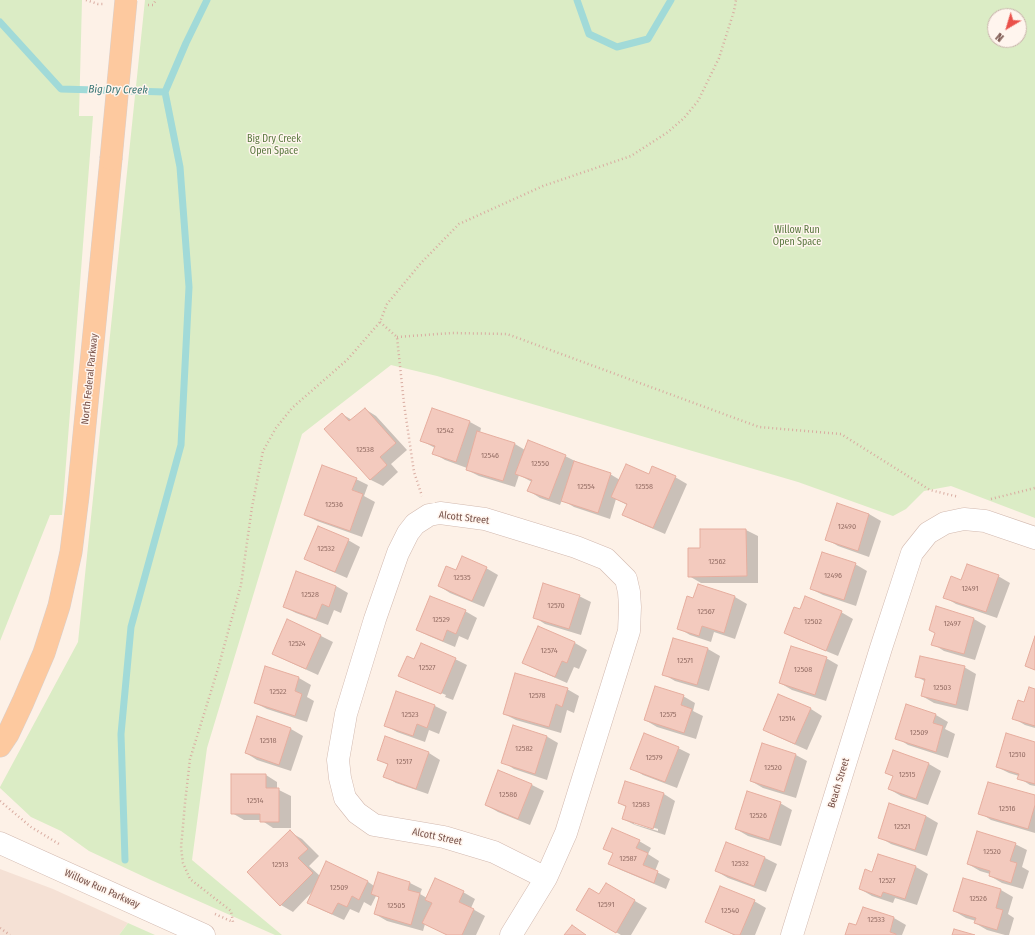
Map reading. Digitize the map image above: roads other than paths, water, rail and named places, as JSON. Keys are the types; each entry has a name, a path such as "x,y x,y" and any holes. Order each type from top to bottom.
{"main road":[{"name":"North Federal Parkway","path":"0,746 8,734 44,653 59,606 71,552 78,496 126,0"}],"street":[{"name":"Alcott Street","path":"511,935 546,878 566,833 629,631 629,592 626,579 606,559 576,546 485,519 440,513 429,516 414,524 398,553 375,619 346,714 338,760 340,778 346,798 357,813 374,825 444,836 494,852 546,878"},
{"name":"Beach Street","path":"792,935 912,553 928,533 945,523 964,519 985,521 1035,538"},
{"name":"Willow Run Parkway","path":"0,843 204,935"}],"waterway":[{"name":"Big Dry Creek","path":"0,22 61,89 165,92 186,43 207,0"},
{"name":"Big Dry Creek","path":"577,0 589,34 617,47 648,39 671,0"},
{"path":"125,860 121,734 131,627 181,445 189,287 180,167 165,92"}],"park label":[{"name":"Big Dry Creek Open Space","path":"274,144"},
{"name":"Willow Run Open Space","path":"797,236"}]}
